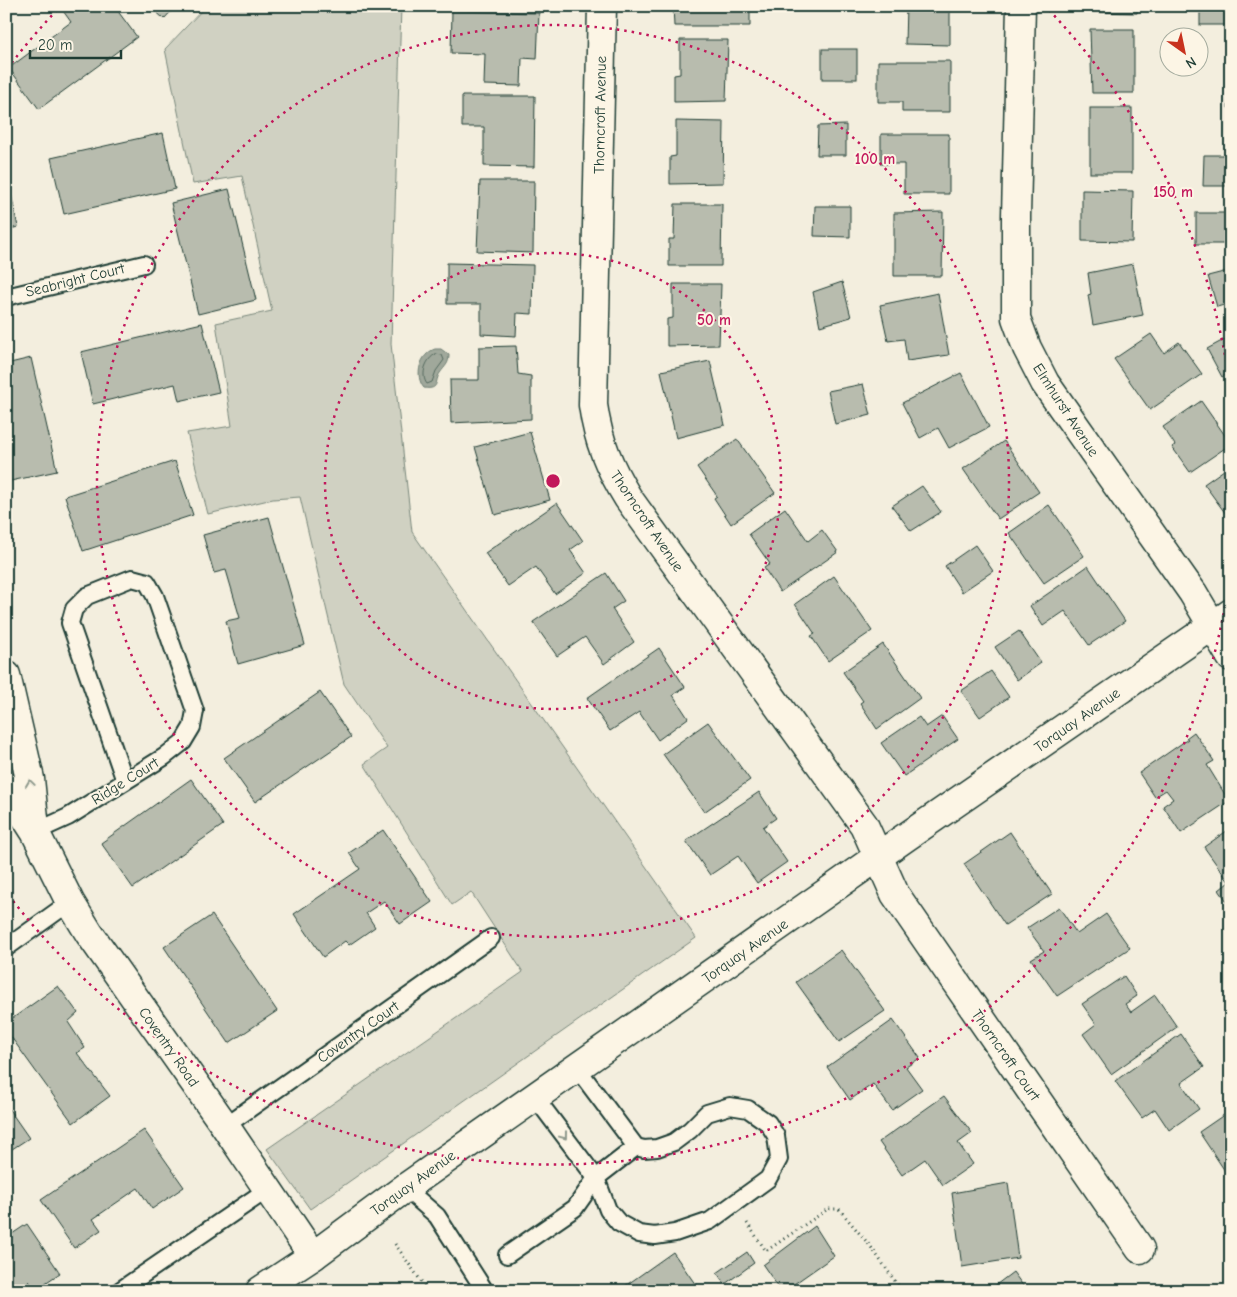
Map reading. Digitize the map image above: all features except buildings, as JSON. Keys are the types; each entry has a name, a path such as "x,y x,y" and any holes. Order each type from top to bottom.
{"street":[{"name":"Thorncroft Avenue","path":"602,6 593,405 599,438 614,475 628,498 864,825 878,858"},
{"name":"Elmhurst Avenue","path":"1021,6 1016,216 1016,318 1027,348 1045,383 1193,593 1222,619 1231,657"},
{"name":"Torquay Avenue","path":"260,1291 313,1256 405,1188 576,1068 1222,619"},
{"name":"Coventry Road","path":"6,675 30,779 35,832"},
{"name":"Coventry Road","path":"6,787 35,832 70,902 89,934 225,1126 313,1256"},
{"name":"Thorncroft Court","path":"878,858 895,894 1140,1250"}],"lane":[{"name":"Seabright Court","path":"6,297 144,264"},
{"name":"Ridge Court","path":"35,832 68,817 125,782 164,757 183,742 192,727 195,711 155,596 147,582 132,578 88,596 74,609 70,623 125,782"},
{"path":"6,948 70,902"},
{"name":"Coventry Court","path":"225,1126 491,938"},
{"path":"535,1097 596,1178 608,1210 619,1223 639,1234 655,1236 675,1233 710,1221 768,1179 779,1159 776,1136 768,1123 748,1110 730,1106 707,1113 690,1130 674,1142 657,1148 644,1149 636,1147 576,1068"},
{"path":"506,1255 575,1208 596,1178 636,1147"},
{"path":"405,1188 436,1216 484,1291"},
{"path":"119,1291 268,1189"}],"path":[{"path":"733,1204 766,1250 828,1209 839,1210 871,1247 902,1291"},
{"path":"395,1244 428,1291"}],"shaded area":[{"path":"206,6 401,6 391,344 412,532 696,938 310,1209 267,1149 523,972 471,892 452,905 364,764 387,748 344,684 300,497 273,499 208,514 187,433 232,426 216,323 272,311 242,176 193,184 165,49"}],"water":[{"path":"435,349 441,349 449,355 448,361 438,376 435,387 424,388 419,378 420,366 422,360"}]}
